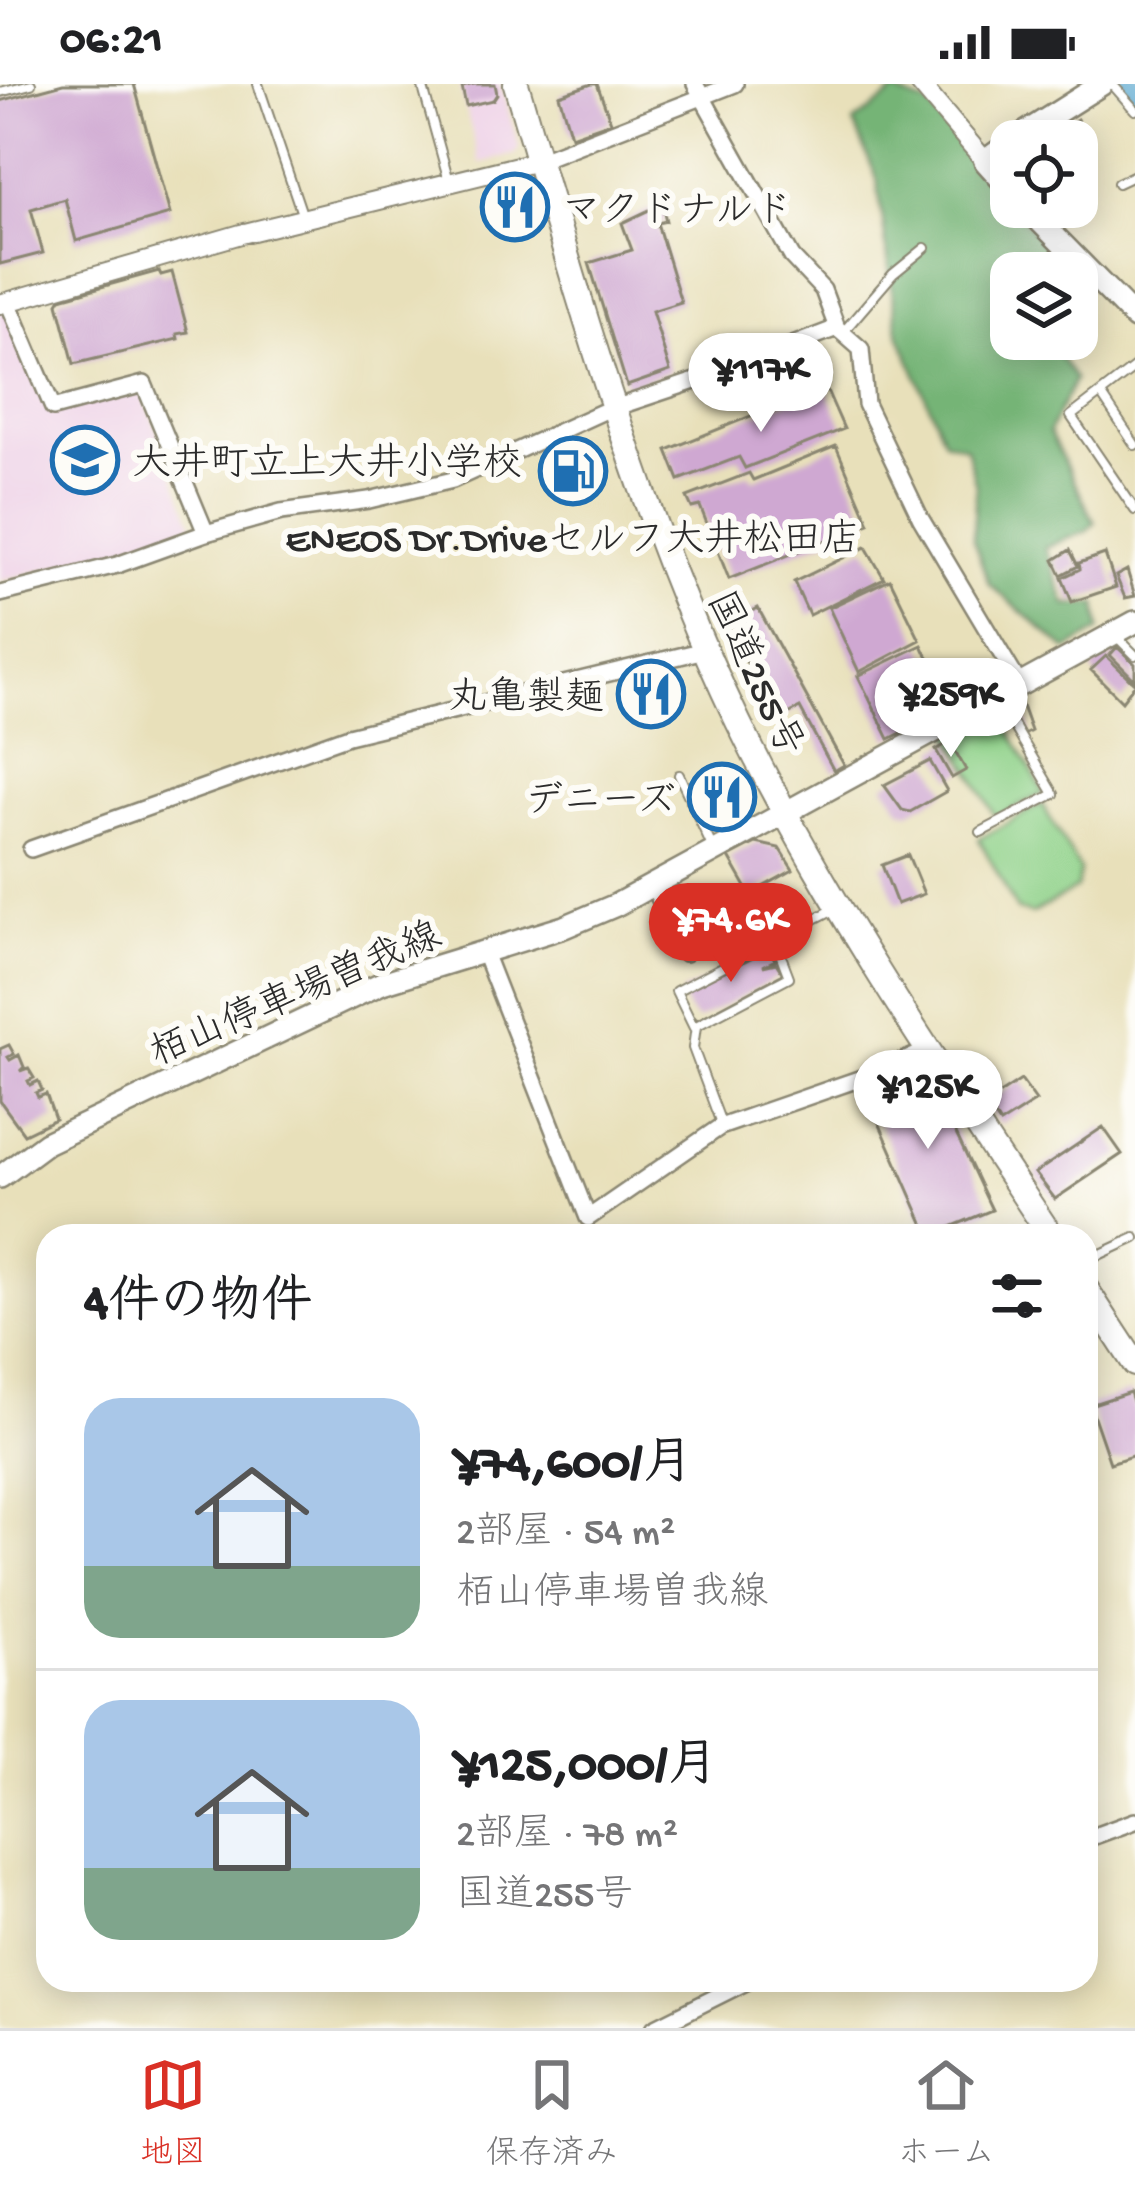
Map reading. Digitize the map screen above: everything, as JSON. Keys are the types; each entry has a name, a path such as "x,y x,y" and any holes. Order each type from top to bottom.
{"highway":[{"name":"国道255号","path":"516,84 646,502 705,650 785,812 840,906 1043,1224"},
{"path":"1098,1307 1135,1364"}],"main road":[{"path":"1045,120 1102,84"},
{"path":"990,158 986,161 990,166"},
{"path":"1047,228 1135,318"},
{"name":"栢山停車場曽我線","path":"2,1173 61,1136 382,983 592,916 1135,622"}],"street":[{"path":"206,533 144,384 52,408 4,303 538,160 698,91 735,84"},
{"path":"920,84 986,161"},
{"path":"698,91 792,257 823,290 840,330 861,349 866,404 921,519 1020,685"},
{"path":"0,594 133,560 281,512 436,485 616,407 840,330"},
{"path":"31,849 348,736 705,650"},
{"path":"653,885 685,953"},
{"path":"483,950 588,1218 722,1126 928,1050"},
{"path":"1098,1835 1135,1821"},
{"path":"654,2028 726,1992"}],"lane":[{"path":"0,92 31,84"},
{"path":"258,84 304,219"},
{"path":"422,84 450,182"},
{"path":"1112,84 1135,110"},
{"path":"1118,183 1135,175"},
{"path":"840,330 925,248"},
{"path":"1135,367 1071,416 1135,510"},
{"path":"1100,394 1135,445"},
{"path":"1113,633 1135,655"},
{"path":"981,832 1054,794 998,698"},
{"path":"680,776 714,852"},
{"path":"722,1126 693,1048 696,1029 676,992 840,906"},
{"path":"696,1029 789,977 775,940"},
{"path":"1098,1255 1135,1238"}],"shaded area":[{"path":"500,84 519,147 516,154 480,163 460,86"},
{"name":"大井町立上大井小学校","path":"9,309 50,411 141,389 193,525 115,552 0,581 0,312"}],"green space":[{"path":"895,92 928,105 990,181 990,228 1030,228 1053,252 990,252 990,360 1062,360 1075,379 1049,432 1095,523 1085,532 1045,547 1066,605 1097,604 1100,630 1067,650 989,584 973,539 976,486 966,447 944,440 898,331 877,179 854,123"},
{"path":"996,706 1044,793 996,818 949,732"},
{"path":"1042,804 1080,870 1077,888 1032,914 1017,910 979,839"}],"building":[{"path":"63,84 134,84 170,214 76,241 65,199 31,209 43,253 0,264 0,101"},
{"path":"495,84 497,94 493,100 466,106 462,87"},
{"path":"597,84 611,122 571,136 559,95"},
{"name":"マクドナルド","path":"521,193 530,218 509,223 502,197"},
{"path":"662,204 666,221 657,223 681,302 652,311 670,371 627,386 589,263 632,250 622,223"},
{"path":"159,271 161,275 172,272 188,332 177,334 178,339 74,364 58,303 61,298"},
{"path":"825,386 844,429 745,468 739,457 679,480 667,450"},
{"path":"836,446 869,523 729,579 700,506 692,508 687,497 749,473 753,480"},
{"path":"866,547 884,578 809,615 794,582"},
{"path":"1070,550 1078,566 1061,575 1054,560"},
{"path":"1105,554 1116,587 1072,602 1062,578 1080,569 1079,563"},
{"path":"1127,570 1135,596 1125,598 1116,576"},
{"path":"890,579 920,640 859,672 829,608"},
{"path":"758,608 844,765 834,771 800,708 778,719 726,625"},
{"path":"922,645 952,708 889,739 858,676"},
{"path":"1117,647 1135,664 1135,680 1110,655"},
{"path":"1106,656 1135,684 1122,701 1091,670"},
{"name":"丸亀製麺","path":"655,672 671,705 647,716 631,682"},
{"path":"1018,695 1031,731 1024,735 1006,702"},
{"path":"950,742 966,770 952,778 936,750"},
{"path":"930,761 947,791 910,812 902,810 884,785"},
{"name":"デニーズ","path":"735,770 753,802 707,824 692,792"},
{"path":"756,843 779,848 793,870 750,894 729,857"},
{"path":"908,855 924,894 897,904 882,865"},
{"path":"769,949 775,960 763,966 776,963 783,974 697,1020 687,1009 681,993"},
{"path":"9,1045 14,1054 8,1057 19,1055 24,1067 20,1071 28,1068 34,1078 28,1081 30,1085 38,1081 42,1090 36,1093 38,1097 46,1094 55,1119 24,1134 0,1101 0,1049"},
{"path":"925,1068 992,1210 958,1224 924,1224 866,1093"},
{"path":"1021,1080 1036,1101 1000,1124 986,1103"},
{"path":"1103,1127 1122,1154 1055,1199 1035,1173"},
{"path":"1130,1392 1135,1408 1135,1455 1110,1463 1098,1428 1098,1402"}],"waterway":[{"path":"1132,84 1135,87"}],"place":[{"name":"マクドナルド","path":"515,207"},
{"name":"大井町立上大井小学校","path":"85,460"},
{"name":"ENEOS Dr.Driveセルフ大井松田店","path":"573,471"},
{"name":"丸亀製麺","path":"651,694"},
{"name":"デニーズ","path":"722,797"}]}
